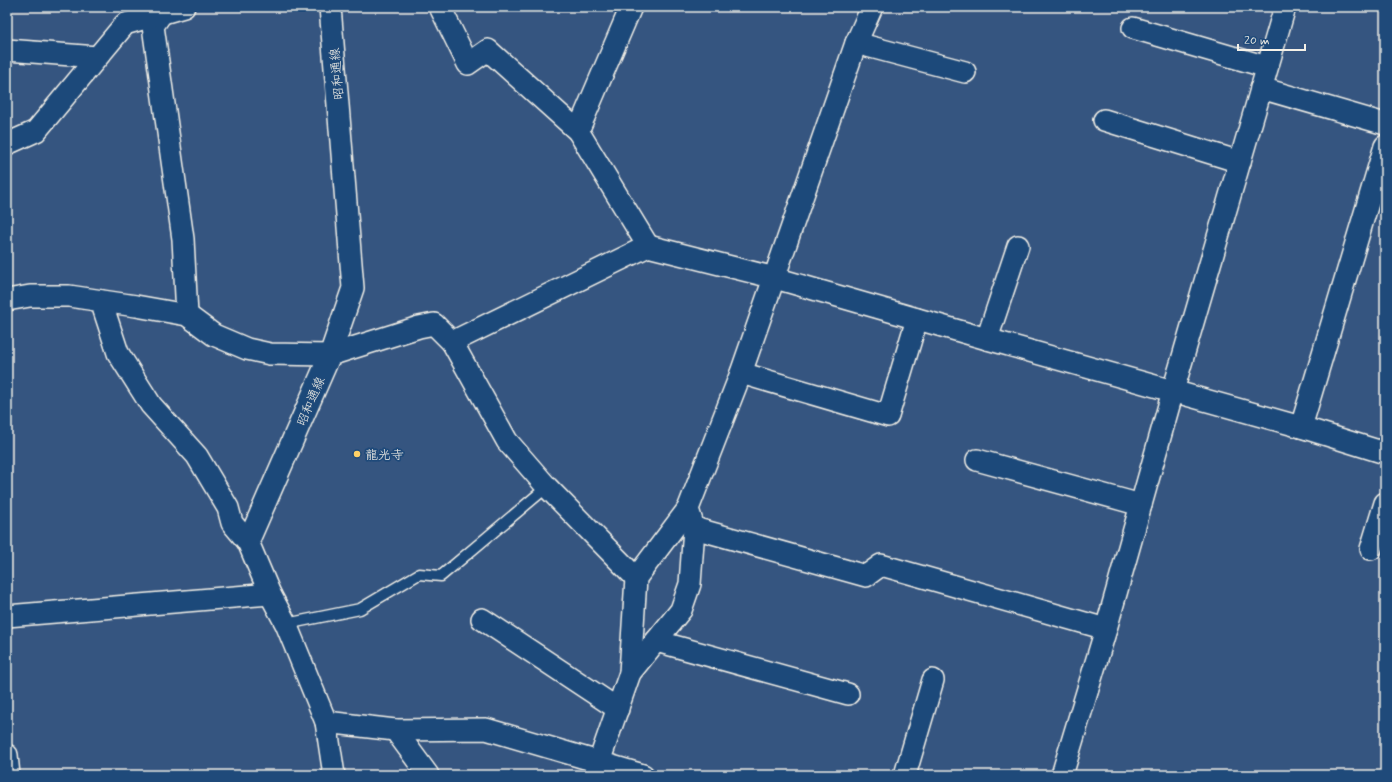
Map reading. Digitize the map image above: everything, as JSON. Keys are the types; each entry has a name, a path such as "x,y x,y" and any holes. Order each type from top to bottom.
{"street":[{"path":"7,144 36,131 125,24 162,10 184,7"},
{"name":"昭和通線","path":"248,542 330,355 353,288 330,7"},
{"path":"440,7 468,64 488,50 578,131 648,246"},
{"path":"578,131 631,7"},
{"path":"599,762 630,673 636,578 688,509 741,374 856,42 872,7"},
{"path":"1062,775 1106,629 1285,7"},
{"path":"162,10 153,26 183,239 187,315"},
{"path":"1133,28 1267,67"},
{"path":"856,42 965,72"},
{"path":"7,50 97,57"},
{"path":"1261,88 1385,124"},
{"path":"1104,120 1240,162"},
{"path":"1301,427 1385,146"},
{"path":"452,342 648,246 775,278 1173,392 1301,427 1385,453"},
{"path":"987,339 1018,246"},
{"path":"7,300 30,296 69,296 187,315 214,335 247,349 270,354 330,355 419,327 434,324 452,342 507,441 547,487 636,578"},
{"path":"101,301 118,353 151,405 197,456 228,508 232,524 248,542 270,594 286,624 326,722 334,775"},
{"path":"741,374 888,416 917,319"},
{"path":"977,460 1141,505"},
{"path":"1371,549 1385,503"},
{"path":"630,673 680,610 690,584 694,528 688,509"},
{"path":"694,528 866,576 881,565 1106,629"},
{"path":"7,616 270,594"},
{"path":"482,619 618,709"},
{"path":"656,640 848,694"},
{"path":"905,775 934,680"},
{"path":"326,722 395,730 486,729 643,775"},
{"path":"395,730 428,775"},
{"path":"7,755 9,775"}],"lane":[{"path":"286,624 360,609 419,574 441,576 547,487"}],"place":[{"name":"龍光寺","path":"357,454"}]}
